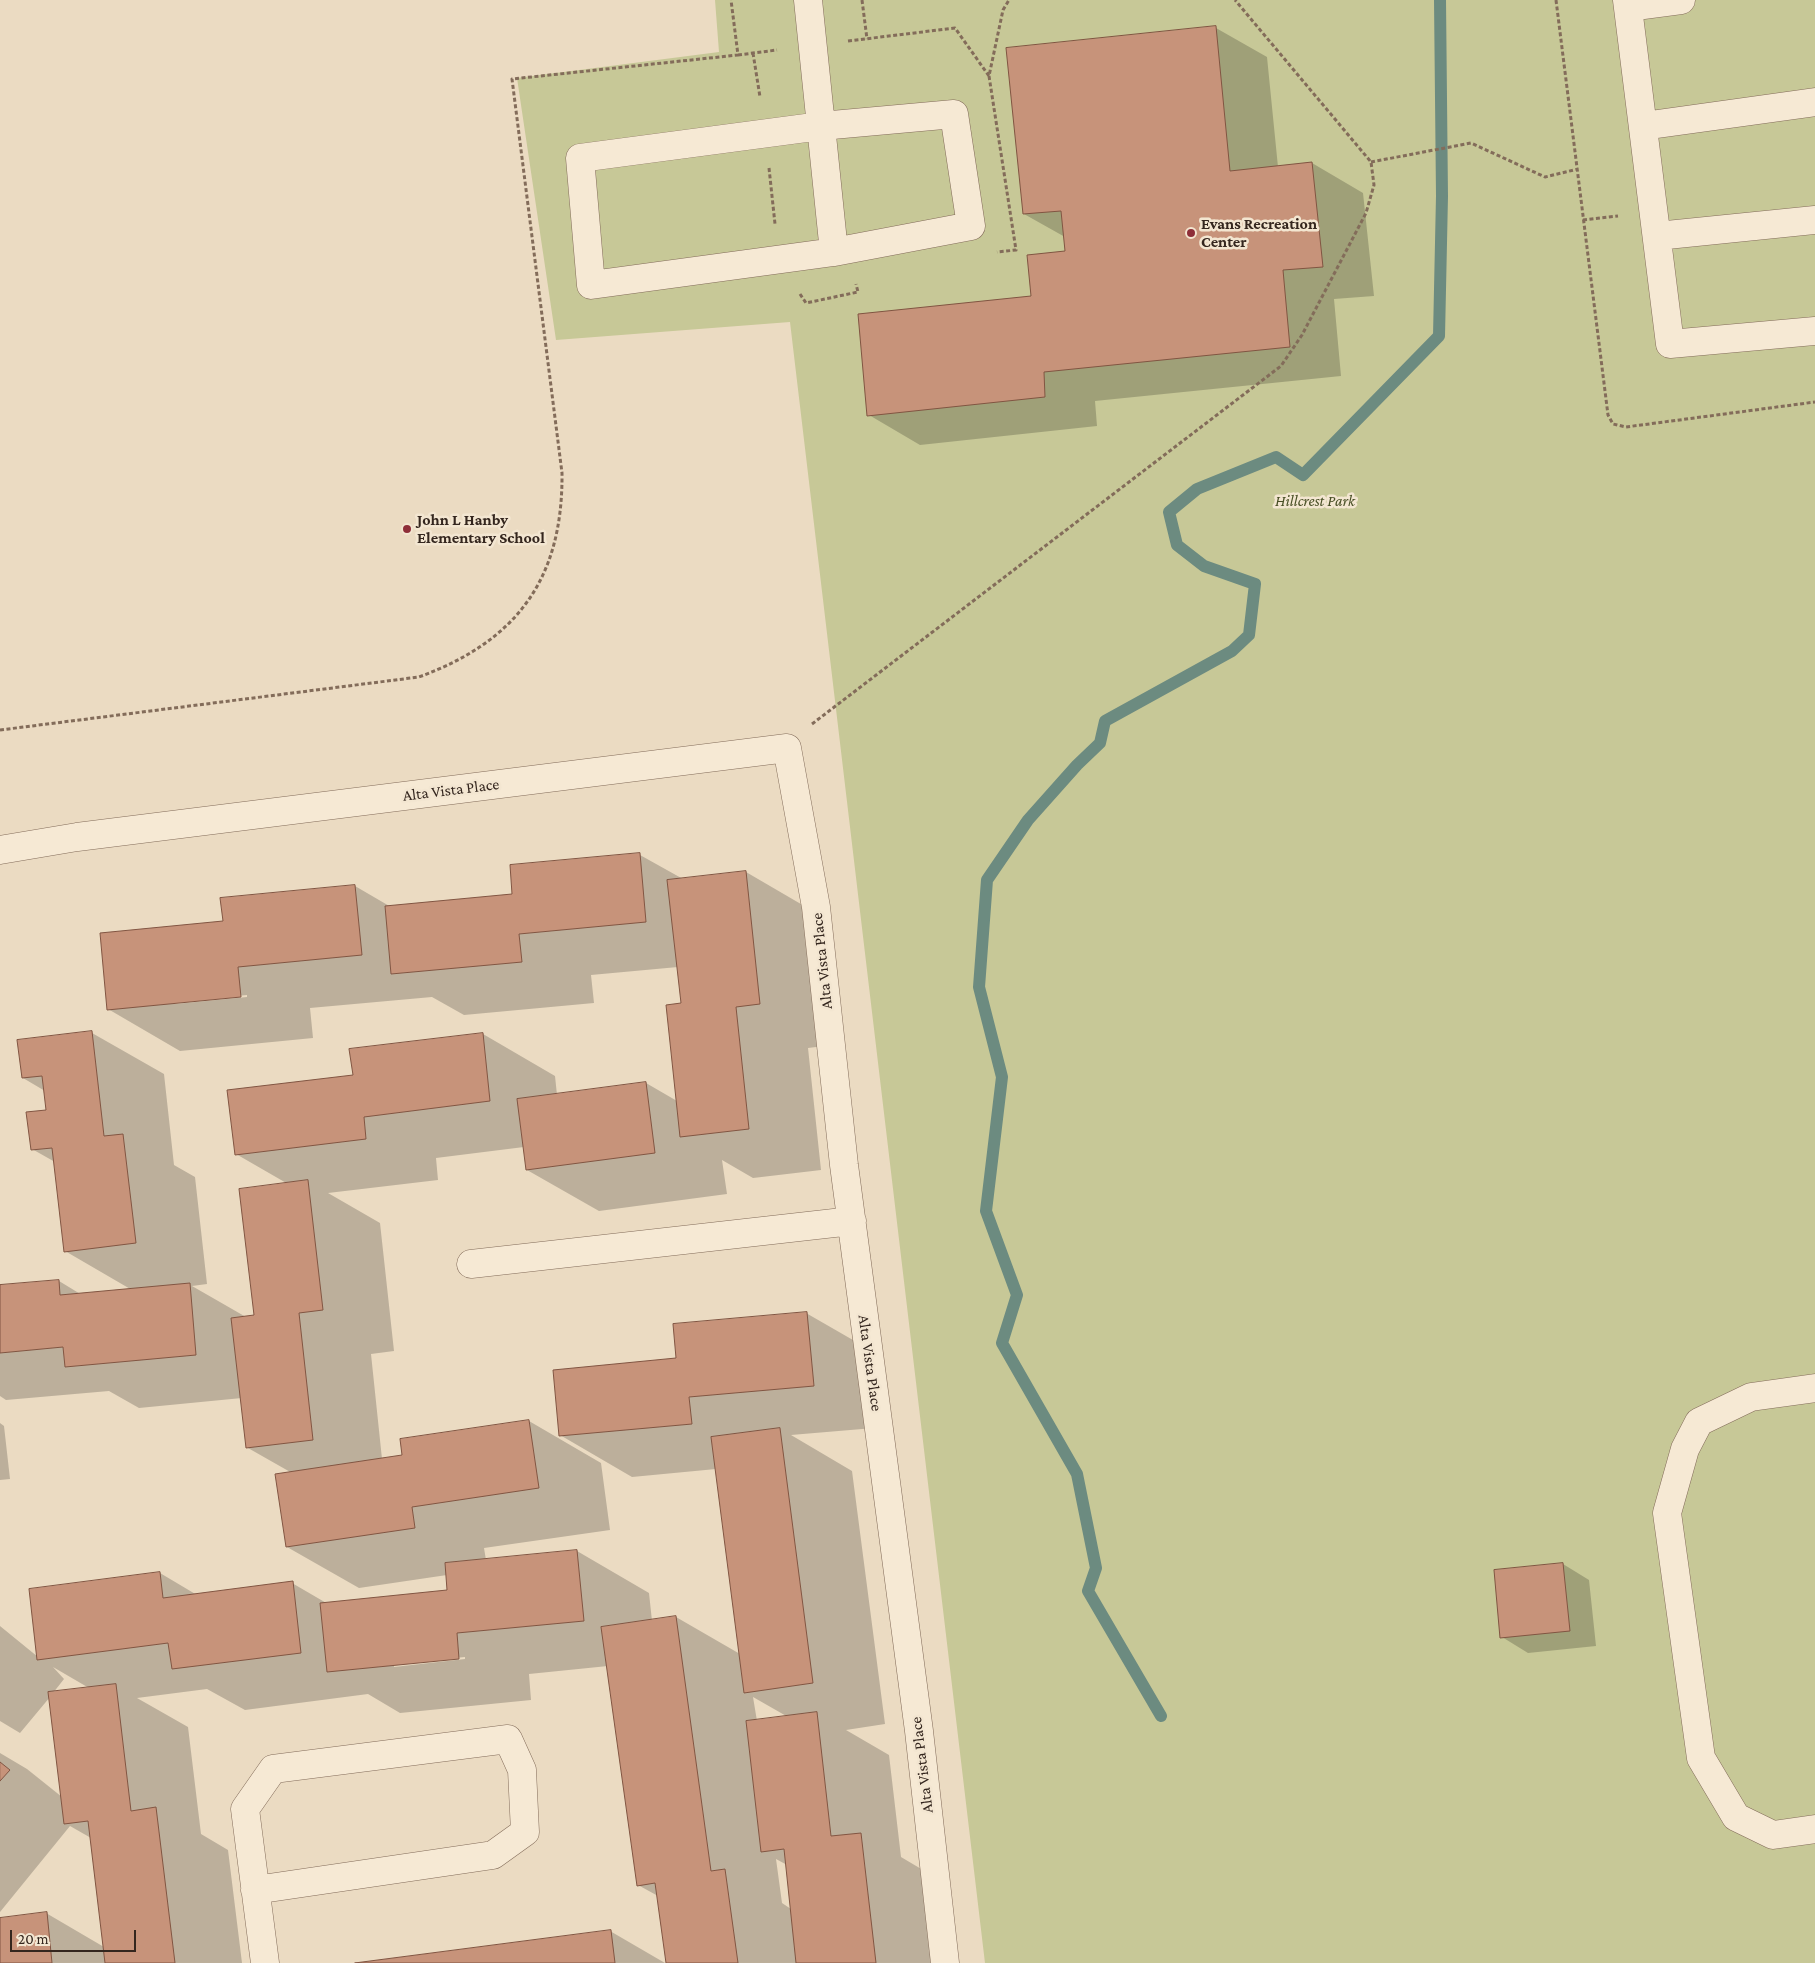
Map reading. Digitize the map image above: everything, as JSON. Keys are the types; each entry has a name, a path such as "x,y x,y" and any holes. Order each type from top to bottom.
{"street":[{"path":"808,0 834,252"},
{"path":"1681,0 1628,3 1670,344 1815,331"},
{"path":"1643,126 1815,102"},
{"path":"954,114 971,226 834,252 591,285 580,158 821,126 954,114"},
{"path":"1657,236 1815,220"},
{"name":"Alta Vista Place","path":"0,850 76,837 787,748 816,907 852,1221 919,1731 945,1963"},
{"path":"471,1264 852,1221"},
{"path":"1815,1388 1751,1397 1700,1422 1685,1449 1667,1513 1701,1758 1736,1817 1773,1835 1815,1829"},
{"path":"256,1890 492,1855 525,1832 522,1770 508,1739 273,1769 245,1809 265,1963"}],"path":[{"path":"731,0 738,55"},
{"path":"862,0 867,39"},
{"path":"0,730 419,677 451,666 481,648 508,626 530,599 545,570 556,538 562,506 562,473 512,79 738,55 955,28 989,76 1003,10 1009,0"},
{"path":"787,748 825,713 909,652 1281,366 1302,335 1366,213 1374,185 1371,162 1235,0"},
{"path":"1371,162 1471,143 1545,177 1578,169"}],"green space":[{"name":"Hillcrest Park","path":"715,0 1815,0 1815,1963 985,1963 790,322 556,340 517,78 719,52"}],"building":[{"name":"Evans Recreation Center","path":"1216,26 1230,171 1312,162 1323,267 1283,270 1290,347 1044,372 1045,397 867,416 858,314 1031,296 1027,255 1065,251 1061,211 1023,214 1006,48"},
{"path":"640,853 646,922 519,934 522,962 391,974 385,906 512,894 510,865"},
{"path":"746,871 760,1004 736,1007 749,1129 680,1137 666,1005 681,1003 667,880"},
{"path":"355,885 362,955 238,967 241,997 107,1010 100,933 223,921 220,898"},
{"path":"92,1031 104,1136 123,1134 136,1243 64,1252 52,1148 31,1150 26,1112 46,1110 42,1076 22,1078 17,1040"},
{"path":"483,1033 490,1101 364,1117 366,1139 235,1155 227,1090 353,1075 349,1049"},
{"path":"646,1082 655,1153 526,1170 517,1099"},
{"path":"308,1180 323,1310 299,1313 313,1440 246,1448 231,1318 254,1315 239,1189"},
{"path":"59,1280 60,1295 190,1283 196,1355 65,1367 63,1347 0,1353 0,1285"},
{"path":"807,1312 814,1386 689,1397 692,1424 559,1436 553,1370 676,1358 673,1324"},
{"path":"529,1420 539,1488 412,1507 415,1528 286,1547 275,1474 402,1455 400,1439"},
{"path":"780,1428 813,1683 744,1693 711,1437"},
{"path":"577,1550 584,1621 457,1633 459,1659 327,1672 320,1603 447,1590 445,1563"},
{"path":"1563,1563 1570,1631 1500,1638 1494,1570"},
{"path":"160,1572 163,1598 293,1581 301,1653 172,1669 168,1643 37,1660 29,1589"},
{"path":"676,1616 711,1871 725,1869 738,1963 666,1963 655,1883 637,1886 601,1627"},
{"path":"116,1684 131,1811 156,1807 175,1963 105,1963 88,1821 64,1824 48,1692"},
{"path":"817,1712 831,1836 861,1833 876,1963 796,1963 784,1849 761,1852 746,1721"},
{"path":"0,1762 10,1770 0,1781"},
{"path":"47,1912 52,1963 0,1963 0,1918"},
{"path":"611,1930 615,1963 355,1963"}],"waterway":[{"path":"1161,1716 1088,1591 1096,1568 1077,1474 1002,1343 1017,1295 986,1211 1002,1077 979,987 987,880 1028,820 1077,765 1100,743 1105,721 1232,651 1249,635 1255,584 1204,566 1177,545 1169,512 1197,489 1276,457 1303,475 1439,336 1442,196 1440,0"}],"place":[{"name":"Evans Recreation Center","path":"1191,233"},
{"name":"John L Hanby Elementary School","path":"407,529"}]}
